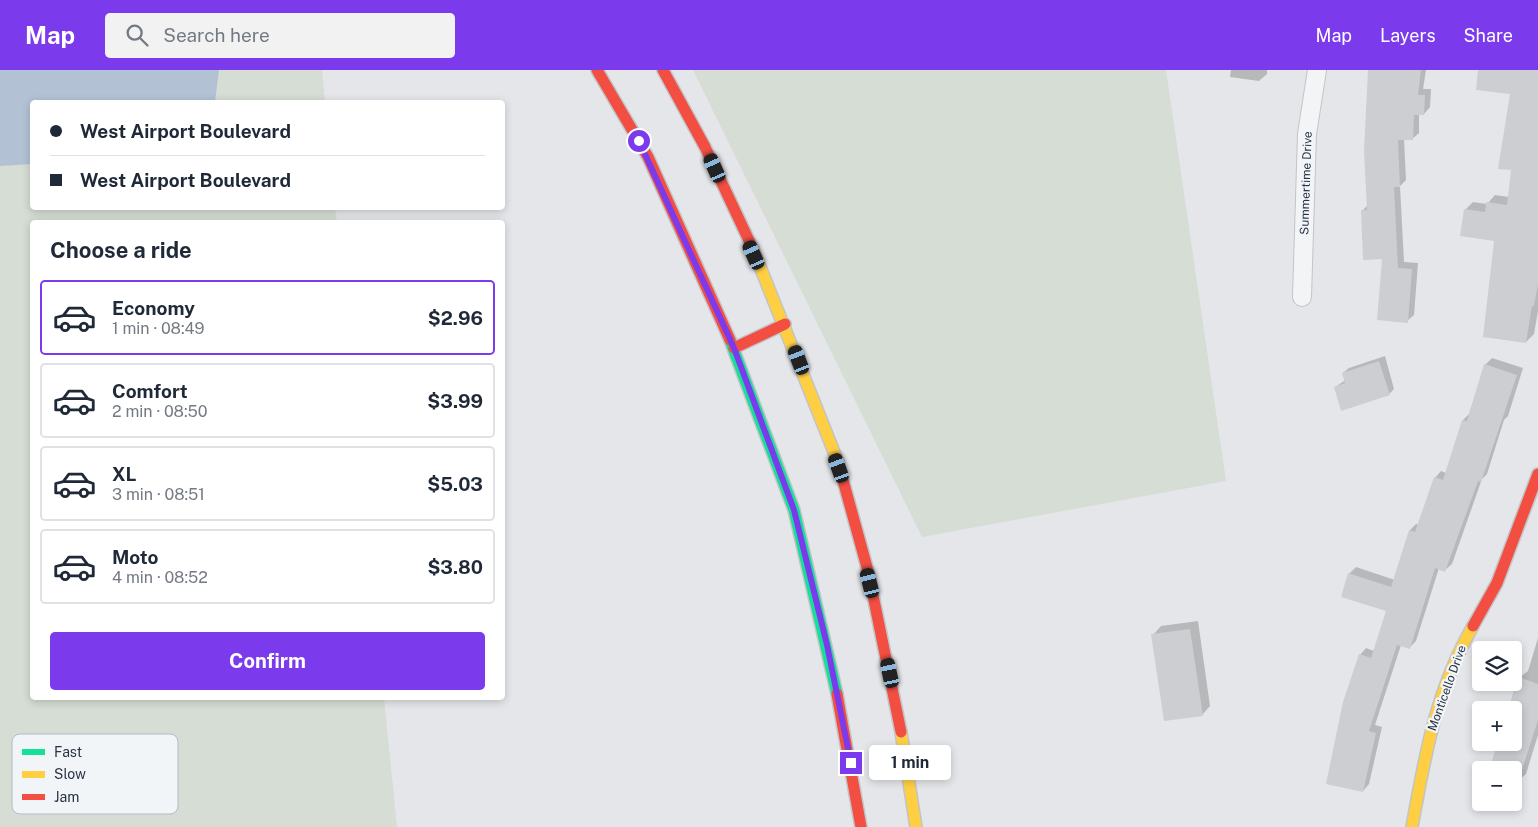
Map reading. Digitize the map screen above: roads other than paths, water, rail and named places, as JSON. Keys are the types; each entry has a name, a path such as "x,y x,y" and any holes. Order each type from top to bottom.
{"main road":[{"path":"596,70 648,157 734,348 794,510 827,645 848,747 861,827"},
{"path":"663,70 700,133 785,324 846,486 879,622 900,723 916,827"},
{"path":"734,348 785,324"},
{"name":"Monticello Drive","path":"1412,827 1429,734 1456,655 1497,583 1538,474"}],"street":[{"name":"Summertime Drive","path":"1302,297 1307,134 1317,70"}],"water":[{"path":"0,70 219,70 215,100 30,100 30,164 0,166"}]}
